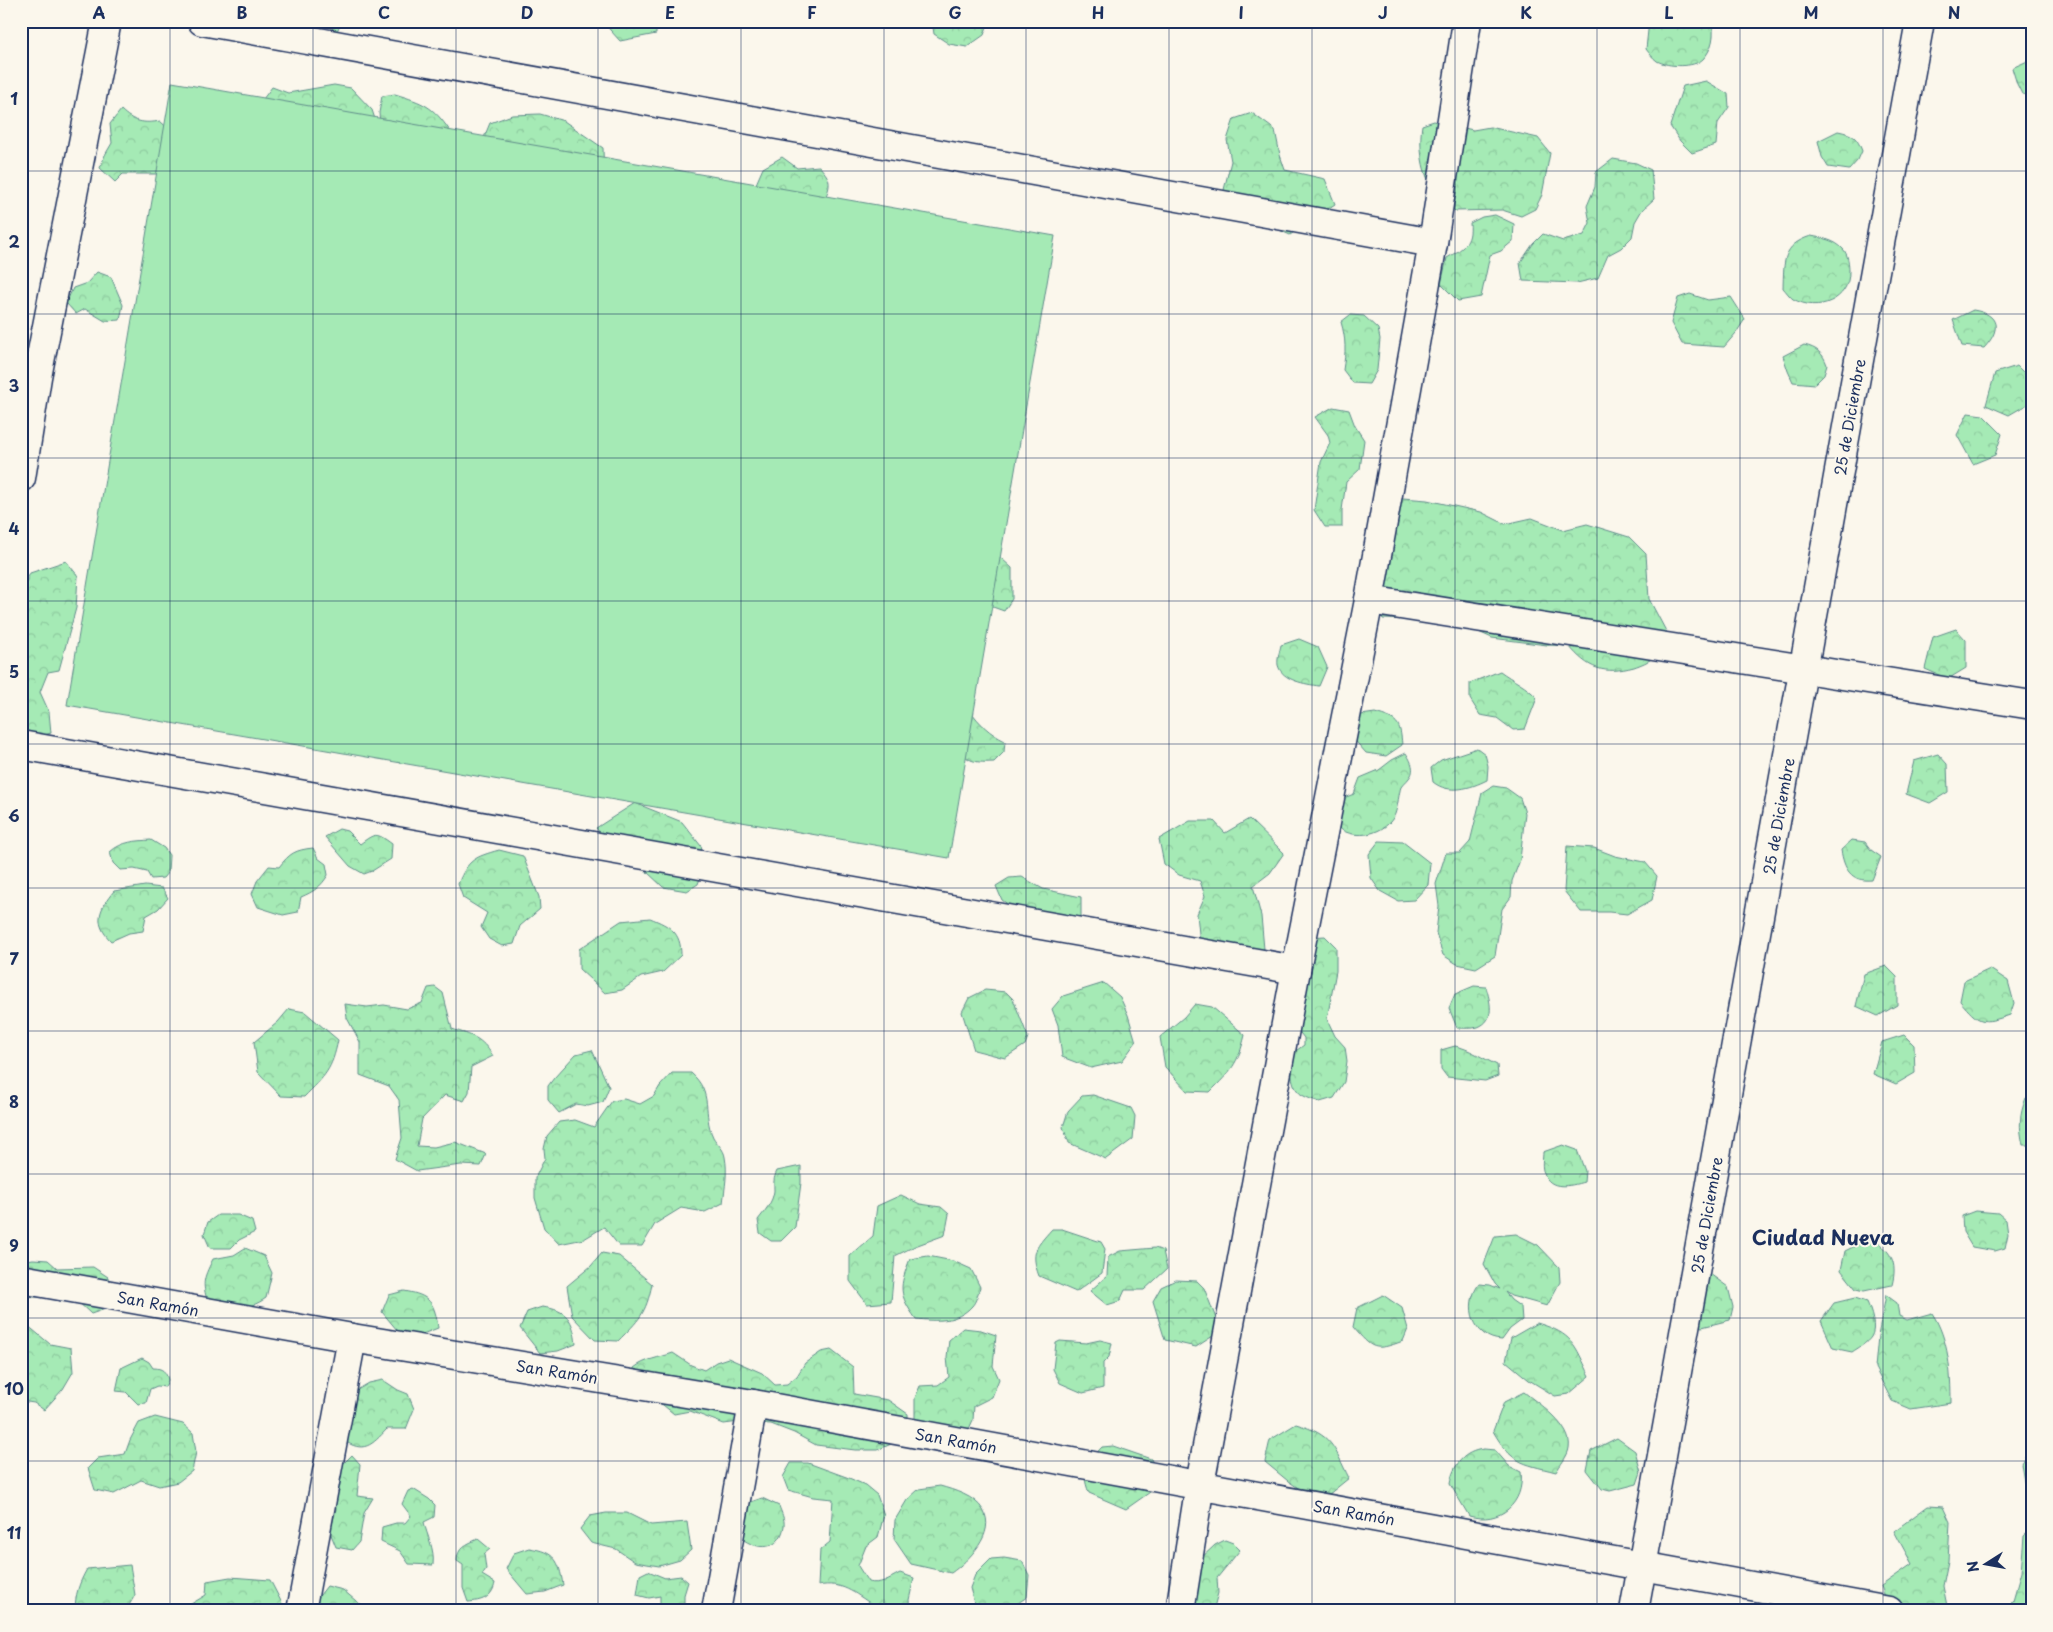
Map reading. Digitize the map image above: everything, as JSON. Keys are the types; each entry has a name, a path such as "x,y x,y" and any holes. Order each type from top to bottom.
{"street":[{"path":"21,478 29,376 107,21"},
{"path":"202,21 1433,243"},
{"path":"1180,1611 1200,1484 1296,970 1369,600 1433,243 1467,21"},
{"name":"25 de Diciembre","path":"1634,1611 1920,21"},
{"path":"1369,600 2032,706"},
{"path":"21,745 1296,970"},
{"name":"San Ramón","path":"21,1279 352,1338 753,1404 1642,1564 1889,1611"},
{"path":"301,1611 352,1338"},
{"path":"716,1611 753,1404"}],"green space":[{"path":"256,21 342,21 337,31 323,23 298,36"},
{"path":"602,21 656,21 656,34 620,41"},
{"path":"932,21 989,21 984,35 967,47 949,44 934,34"},
{"path":"1649,21 1711,21 1713,36 1709,51 1703,59 1694,64 1674,65 1657,61 1646,49"},
{"path":"2032,59 2032,96 2022,94 2012,68"},
{"path":"1706,81 1728,94 1729,107 1718,123 1716,145 1692,153 1680,141 1670,126 1683,86"},
{"path":"172,82 1055,236 949,858 67,705"},
{"path":"334,85 351,88 372,110 377,125 263,99 272,87 288,93"},
{"path":"395,94 427,106 450,131 382,145 379,113 382,96"},
{"path":"121,110 139,121 160,121 173,133 169,174 123,174 115,182 100,168 112,143 110,124"},
{"path":"1252,113 1275,130 1285,170 1325,179 1335,204 1290,235 1262,222 1223,194 1231,161 1227,140 1234,119"},
{"path":"540,114 564,121 603,148 604,184 483,140 490,123 512,115"},
{"path":"1434,121 1473,130 1490,127 1538,138 1550,153 1542,195 1535,209 1521,216 1502,210 1455,211 1436,192 1424,169 1421,151 1422,125"},
{"path":"1838,131 1854,137 1862,151 1858,160 1849,170 1828,167 1822,157 1818,141"},
{"path":"782,157 797,168 819,166 829,180 826,196 808,203 756,184 763,168"},
{"path":"1613,159 1636,163 1651,170 1654,199 1642,210 1635,222 1632,237 1621,248 1608,255 1598,278 1577,283 1523,281 1520,263 1533,244 1543,234 1563,241 1584,235 1590,223 1587,206 1595,187 1596,172"},
{"path":"1495,215 1514,224 1513,241 1501,251 1490,255 1481,297 1458,301 1441,284 1447,258 1468,241 1470,223 1482,217"},
{"path":"1811,236 1828,240 1840,246 1846,254 1849,271 1848,281 1844,290 1838,296 1831,301 1812,305 1793,299 1783,288 1786,255 1795,244"},
{"path":"97,272 111,277 123,305 120,320 105,321 85,309 76,314 66,303 73,288 87,283"},
{"path":"1690,294 1708,300 1731,297 1745,319 1724,347 1682,344 1671,323 1678,298"},
{"path":"1973,310 1988,315 1995,324 1993,335 1984,348 1962,346 1953,320"},
{"path":"1350,315 1364,316 1378,329 1380,339 1377,370 1369,384 1353,383 1343,370 1345,346 1341,322"},
{"path":"1804,345 1819,352 1824,357 1827,365 1824,375 1815,384 1793,382 1783,356"},
{"path":"2017,366 2027,376 2028,404 2009,415 1986,405 1995,373"},
{"path":"1333,407 1349,410 1355,426 1364,440 1360,469 1346,482 1342,510 1342,527 1325,527 1314,510 1321,462 1330,443 1328,435 1315,417"},
{"path":"1968,413 1983,415 2002,434 1995,455 1973,464 1957,435"},
{"path":"1403,498 1427,500 1481,512 1505,524 1532,518 1563,530 1587,524 1629,537 1646,554 1649,599 1667,633 1658,651 1654,657 1645,663 1623,669 1605,670 1590,665 1569,646 1492,638 1472,629 1416,620 1383,619 1360,575 1373,514"},
{"path":"1001,558 1012,568 1012,599 1004,611 990,606 987,565"},
{"path":"66,561 78,576 76,608 59,670 48,672 40,692 49,712 51,733 30,739 21,721 21,594 30,573"},
{"path":"1956,629 1966,640 1966,668 1948,679 1925,669 1933,637"},
{"path":"1299,639 1318,647 1327,667 1319,686 1295,681 1284,675 1280,670 1278,657 1281,645"},
{"path":"1500,671 1525,687 1537,698 1525,729 1513,730 1497,718 1480,715 1470,699 1470,683"},
{"path":"969,709 985,728 1005,741 1004,752 994,762 970,760 953,743"},
{"path":"1375,713 1393,720 1399,726 1402,745 1386,756 1366,753 1351,736 1354,716"},
{"path":"1477,748 1485,754 1488,766 1487,780 1474,786 1460,789 1446,788 1433,782 1431,768 1441,760"},
{"path":"1406,753 1411,762 1412,772 1401,787 1396,811 1391,821 1378,831 1362,835 1346,832 1339,828 1337,815 1341,799 1354,794 1360,778 1379,770 1392,760"},
{"path":"1938,754 1947,764 1948,792 1930,803 1906,794 1914,761"},
{"path":"1493,786 1506,788 1520,798 1525,813 1520,860 1512,881 1511,897 1502,909 1495,956 1476,968 1457,964 1443,955 1436,933 1439,906 1436,884 1446,853 1460,853 1470,842 1482,793"},
{"path":"635,803 682,822 701,846 705,865 698,884 687,891 663,887 646,871 625,862 596,828"},
{"path":"1249,819 1284,853 1270,873 1253,886 1261,916 1264,949 1249,956 1200,944 1197,914 1205,896 1200,881 1179,875 1164,864 1159,839 1190,821 1214,821 1225,833"},
{"path":"339,829 347,831 360,844 372,836 382,837 392,844 391,859 364,874 350,866 325,837"},
{"path":"151,840 164,848 169,855 168,872 163,878 151,879 147,872 134,869 120,870 113,863 110,852 115,848 129,842"},
{"path":"1852,840 1865,842 1871,850 1881,857 1872,880 1859,879 1854,876 1844,863 1841,850"},
{"path":"1379,841 1403,842 1430,863 1428,885 1414,900 1398,901 1380,891 1371,878 1369,854"},
{"path":"1567,846 1594,848 1615,856 1645,862 1657,876 1652,900 1627,914 1581,912 1564,891"},
{"path":"313,848 318,858 326,864 328,875 316,889 301,897 298,912 283,915 258,907 252,894 257,881 269,866 279,867 293,853"},
{"path":"499,850 523,856 539,897 540,909 520,926 514,944 502,946 489,939 481,927 487,913 463,898 458,884 465,869 473,860"},
{"path":"1022,877 1043,889 1081,897 1081,919 1013,908 1002,900 996,886 1009,878"},
{"path":"145,886 162,888 168,898 158,909 146,916 143,931 129,933 111,941 105,934 100,922 100,916 105,904 114,891"},
{"path":"650,918 669,927 673,931 679,941 681,955 663,972 641,977 622,990 605,993 579,969 579,949 621,921"},
{"path":"1325,936 1336,947 1336,971 1327,1019 1335,1036 1345,1047 1347,1061 1344,1082 1334,1098 1320,1102 1302,1095 1298,1091 1293,1081 1292,1070 1293,1053 1304,1045 1304,1038 1294,1025 1309,937"},
{"path":"1886,966 1897,977 1897,1005 1878,1016 1856,1006 1864,974"},
{"path":"1990,969 2008,981 2014,1003 2010,1015 1986,1021 1977,1018 1960,1001 1964,981"},
{"path":"1104,983 1120,997 1128,1015 1136,1042 1122,1061 1091,1068 1062,1057 1058,1025 1052,1009 1063,996"},
{"path":"1474,986 1486,987 1490,1004 1487,1020 1478,1027 1457,1028 1449,1008 1455,994"},
{"path":"435,987 443,993 452,1029 476,1038 493,1056 471,1067 469,1092 464,1101 445,1095 422,1119 417,1146 434,1147 455,1142 486,1154 481,1166 461,1165 417,1171 395,1159 402,1138 399,1100 389,1086 360,1075 360,1042 347,1018 345,1004 367,1007 384,1005 407,1009 422,1003 428,988"},
{"path":"985,990 1006,992 1013,999 1028,1037 1025,1045 1005,1058 974,1050 962,1012 969,998"},
{"path":"1195,1004 1212,1007 1245,1035 1240,1053 1233,1066 1210,1092 1187,1091 1165,1067 1160,1037 1184,1017"},
{"path":"289,1009 305,1012 338,1040 327,1072 304,1097 281,1096 258,1072 254,1042 278,1022"},
{"path":"1904,1035 1914,1045 1915,1073 1896,1084 1873,1074 1882,1042"},
{"path":"1455,1046 1471,1051 1497,1065 1498,1076 1485,1081 1447,1077 1441,1069 1441,1050"},
{"path":"592,1050 609,1087 603,1102 588,1106 576,1104 559,1113 548,1100 548,1086 576,1054"},
{"path":"672,1073 691,1073 703,1088 710,1128 725,1157 726,1174 723,1203 705,1212 681,1208 655,1224 642,1246 619,1246 604,1227 584,1239 559,1244 544,1228 535,1198 535,1178 545,1158 544,1149 547,1136 559,1122 575,1120 594,1127 612,1101 624,1099 640,1104 654,1096"},
{"path":"1093,1095 1131,1108 1135,1116 1133,1139 1106,1159 1069,1143 1063,1127 1068,1111 1082,1096"},
{"path":"2032,1097 2032,1145 2023,1145 2020,1127 2022,1110 2026,1098"},
{"path":"1563,1145 1577,1150 1585,1171 1584,1182 1561,1186 1551,1183 1547,1179 1543,1168 1543,1152"},
{"path":"801,1166 801,1183 795,1227 781,1241 771,1241 760,1233 758,1220 772,1199 777,1171"},
{"path":"901,1195 920,1204 941,1207 949,1214 945,1235 895,1256 891,1302 867,1304 850,1281 850,1256 873,1236 877,1206"},
{"path":"1975,1211 1998,1213 2006,1220 2008,1234 2005,1248 1995,1251 1972,1247 1963,1232 1962,1216"},
{"path":"218,1215 238,1215 252,1221 255,1232 239,1240 231,1248 210,1248 204,1234 208,1222"},
{"path":"1052,1229 1062,1229 1101,1242 1105,1249 1102,1273 1076,1292 1039,1276 1035,1261 1036,1250"},
{"path":"1516,1234 1538,1245 1559,1267 1560,1282 1547,1306 1511,1296 1505,1292 1511,1300 1521,1307 1522,1320 1510,1329 1502,1340 1484,1334 1478,1327 1474,1320 1472,1301 1474,1292 1479,1284 1490,1285 1500,1289 1495,1284 1484,1264 1495,1236"},
{"path":"1871,1238 1884,1247 1891,1257 1894,1277 1892,1285 1864,1291 1856,1289 1841,1270 1845,1251"},
{"path":"245,1248 264,1256 272,1273 266,1298 246,1307 209,1307 204,1282 213,1259 234,1255"},
{"path":"1155,1248 1163,1251 1167,1269 1144,1290 1125,1290 1120,1301 1107,1305 1090,1291 1107,1276 1108,1257 1120,1251"},
{"path":"602,1253 619,1256 652,1284 641,1316 618,1341 595,1340 572,1316 567,1286 591,1266"},
{"path":"928,1256 953,1261 971,1269 980,1287 977,1297 966,1312 946,1320 916,1319 903,1296 902,1284 910,1259"},
{"path":"33,1259 48,1260 57,1268 93,1267 108,1277 111,1307 91,1314 74,1298 51,1293 42,1297 32,1297 21,1290 21,1261"},
{"path":"1710,1274 1728,1287 1733,1307 1730,1320 1702,1327 1695,1325 1703,1276"},
{"path":"1176,1280 1197,1281 1204,1288 1219,1326 1216,1334 1196,1347 1165,1340 1153,1301 1161,1287"},
{"path":"404,1291 420,1295 430,1302 435,1312 438,1328 420,1335 402,1336 382,1312 389,1295"},
{"path":"1383,1295 1402,1308 1408,1329 1403,1341 1386,1347 1379,1347 1370,1344 1353,1327 1357,1308"},
{"path":"1886,1295 1897,1303 1899,1316 1907,1320 1932,1313 1938,1323 1948,1356 1951,1403 1911,1409 1892,1401 1875,1368 1878,1336"},
{"path":"1855,1298 1867,1302 1873,1320 1873,1333 1867,1341 1852,1352 1833,1348 1821,1321 1834,1303"},
{"path":"542,1307 551,1308 568,1318 573,1329 576,1344 558,1351 540,1353 520,1328 527,1312"},
{"path":"21,1320 50,1344 71,1348 73,1372 63,1389 44,1410 34,1403 21,1401"},
{"path":"1537,1323 1559,1331 1566,1336 1576,1348 1590,1376 1569,1394 1555,1396 1529,1380 1506,1361 1511,1338"},
{"path":"963,1328 981,1330 996,1335 993,1366 999,1379 992,1397 974,1406 973,1420 968,1431 915,1445 915,1398 920,1386 938,1385 949,1377 947,1357 949,1340"},
{"path":"1100,1340 1112,1343 1109,1357 1103,1363 1103,1388 1083,1393 1060,1383 1053,1369 1056,1343 1060,1341 1086,1343"},
{"path":"831,1350 853,1367 854,1394 888,1400 908,1414 908,1439 877,1450 855,1450 816,1445 794,1433 771,1424 739,1422 724,1424 690,1411 674,1414 663,1405 633,1390 634,1368 647,1361 673,1353 691,1365 704,1370 716,1362 728,1358 762,1373 775,1385 787,1384 797,1376 805,1363 821,1352"},
{"path":"142,1358 149,1362 153,1368 163,1371 168,1380 165,1387 157,1386 150,1389 146,1403 138,1404 126,1392 116,1391 121,1368"},
{"path":"383,1380 408,1394 414,1409 406,1429 387,1429 372,1443 362,1447 343,1440 352,1393 369,1383"},
{"path":"1524,1392 1546,1409 1566,1432 1569,1448 1566,1457 1556,1472 1518,1460 1506,1450 1493,1431 1504,1402"},
{"path":"155,1417 183,1424 193,1433 196,1452 192,1471 178,1482 159,1486 141,1480 114,1494 95,1490 88,1468 98,1458 125,1454 139,1423"},
{"path":"1296,1424 1325,1437 1335,1450 1349,1478 1328,1495 1313,1498 1265,1462 1270,1440"},
{"path":"1617,1438 1635,1451 1641,1472 1637,1484 1610,1491 1602,1489 1587,1470 1591,1451"},
{"path":"1113,1446 1151,1459 1155,1467 1153,1490 1126,1509 1089,1493 1086,1485 1085,1472 1088,1463 1102,1447"},
{"path":"1477,1450 1495,1450 1509,1466 1521,1472 1521,1483 1519,1493 1508,1509 1491,1517 1480,1518 1469,1516 1450,1484 1454,1471 1461,1460"},
{"path":"2032,1452 2032,1494 2026,1493 2021,1463 2027,1453"},
{"path":"352,1455 360,1464 357,1496 373,1498 364,1513 359,1542 352,1550 336,1547 330,1532 336,1509 333,1489 341,1466"},
{"path":"791,1463 808,1463 849,1478 865,1485 877,1495 884,1515 878,1537 866,1546 858,1566 868,1582 881,1582 900,1573 914,1578 909,1600 910,1611 874,1611 873,1605 854,1592 834,1585 818,1586 820,1550 830,1542 833,1499 813,1497 788,1490 783,1477"},
{"path":"940,1486 964,1494 975,1501 983,1510 986,1519 984,1537 979,1546 951,1573 911,1564 894,1539 895,1520 907,1500 919,1489"},
{"path":"413,1489 435,1505 434,1517 424,1522 432,1548 433,1565 409,1564 400,1551 381,1542 382,1527 396,1523 405,1523 411,1516 402,1504 408,1491"},
{"path":"762,1498 779,1506 784,1526 778,1540 773,1544 761,1547 741,1538 748,1503"},
{"path":"1928,1506 1943,1507 1950,1522 1948,1561 1943,1586 1948,1611 1890,1611 1881,1586 1912,1564 1894,1531"},
{"path":"606,1513 627,1513 651,1525 687,1522 691,1550 680,1560 659,1566 635,1562 616,1549 591,1543 580,1529 590,1516"},
{"path":"2032,1529 2032,1611 2003,1611 2013,1600 2021,1572 2024,1536"},
{"path":"478,1539 490,1549 484,1554 486,1569 482,1575 495,1583 494,1588 486,1598 468,1602 463,1588 463,1565 457,1561 457,1556 463,1547"},
{"path":"1225,1540 1233,1543 1240,1550 1217,1578 1218,1593 1213,1611 1193,1610 1199,1560 1215,1545"},
{"path":"529,1548 545,1552 554,1559 560,1569 563,1585 545,1592 527,1594 506,1569 514,1553"},
{"path":"1004,1558 1022,1561 1029,1575 1027,1597 1006,1611 974,1603 970,1588 975,1575 991,1559"},
{"path":"130,1565 135,1595 128,1607 120,1611 75,1611 78,1589 87,1569"},
{"path":"648,1571 665,1578 681,1576 688,1582 684,1595 684,1611 660,1611 660,1596 649,1598 637,1595 640,1575"},
{"path":"230,1577 270,1580 286,1611 187,1611 191,1604 206,1595 207,1581"},
{"path":"327,1586 343,1590 368,1611 302,1611 316,1600"}],"district":[{"name":"Ciudad Nueva","path":"1823,1237"}]}
